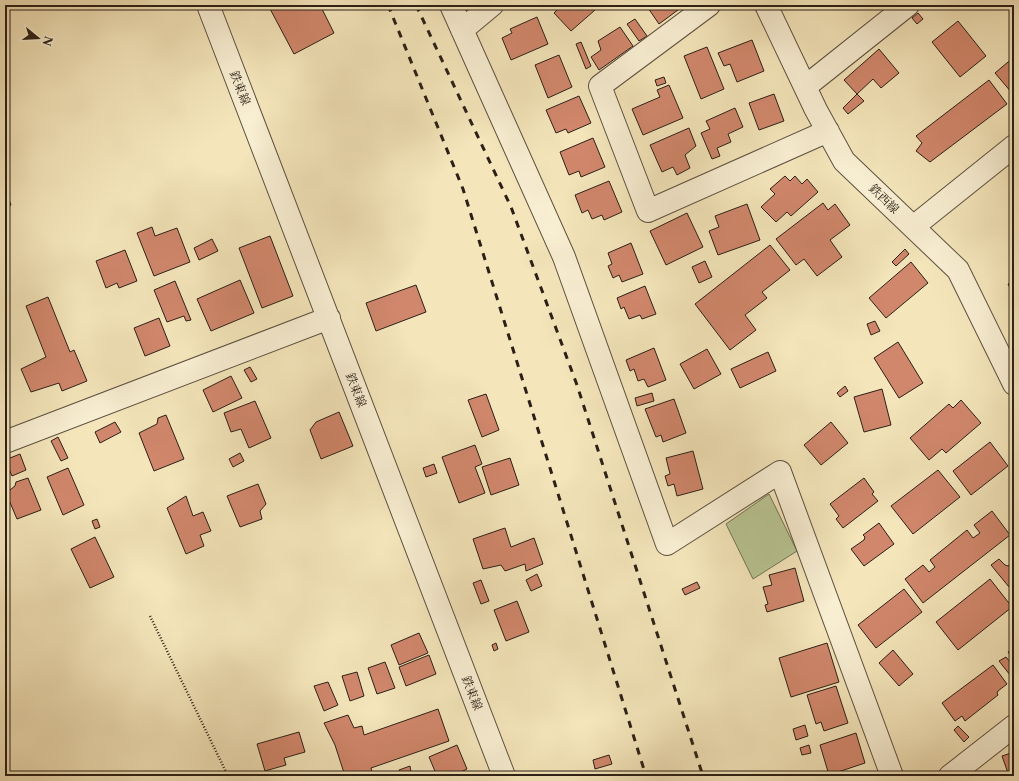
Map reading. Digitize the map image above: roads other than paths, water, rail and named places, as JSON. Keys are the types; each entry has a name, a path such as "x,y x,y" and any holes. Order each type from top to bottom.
{"street":[{"name":"鉄東線","path":"208,5 504,776"},
{"path":"451,5 564,257 667,544 780,472 892,776"},
{"path":"462,30 492,5"},
{"path":"709,5 600,86 648,211 828,132"},
{"name":"鉄西線","path":"766,5 805,87 844,161 958,270 1014,384"},
{"path":"805,87 908,5"},
{"path":"913,227 1014,146"},
{"path":"5,442 328,318"},
{"path":"950,776 1014,726"}],"railway":[{"path":"388,5 463,189 646,776"},
{"path":"416,5 511,207 577,385 703,776"}]}
